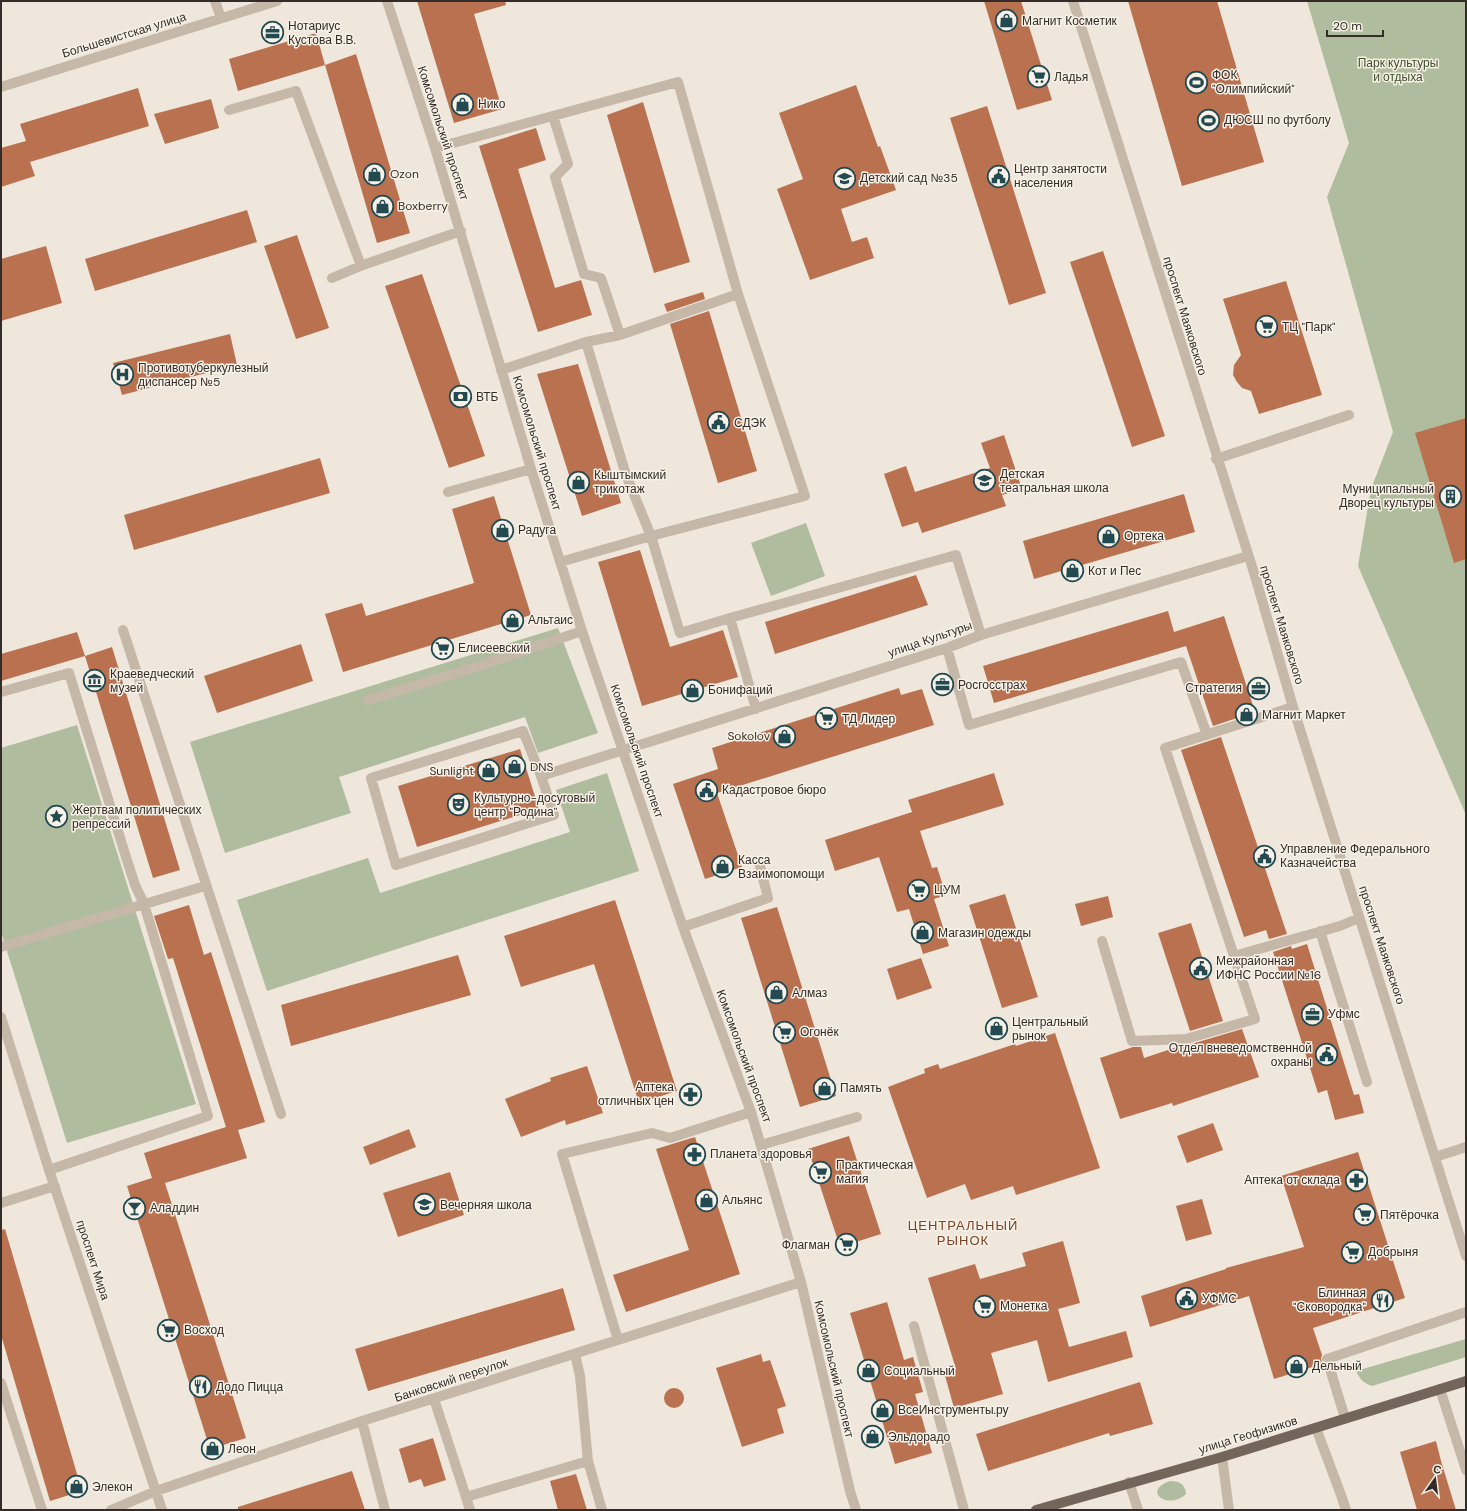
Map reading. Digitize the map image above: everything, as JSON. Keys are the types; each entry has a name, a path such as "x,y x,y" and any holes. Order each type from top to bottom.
{"main road":[{"name":"улица Геофизиков","path":"1036,1510 1052,1508 1129,1482 1316,1428 1466,1381"}],"street":[{"path":"215,1 221,18"},
{"name":"Большевистская улица","path":"1,87 277,1"},
{"name":"Комсомольский проспект","path":"387,1 461,231 501,370 582,631 683,927 751,1112 801,1282 850,1491 856,1510"},
{"name":"проспект Маяковского","path":"1073,1 1466,1256"},
{"path":"435,148 678,82 738,294 805,496 651,536 560,562"},
{"path":"229,110 296,91 360,263 363,265"},
{"path":"553,116 568,164 555,177 584,274 601,278 620,335"},
{"path":"332,278 363,265 461,231"},
{"path":"501,370 586,342 620,335 738,294"},
{"path":"586,342 626,475 651,536 680,633 956,555 981,635"},
{"path":"1216,459 1349,415"},
{"path":"448,492 531,469"},
{"name":"улица Культуры","path":"541,776 947,648 981,635 1248,556"},
{"path":"730,618 756,709"},
{"path":"123,630 205,886 281,1114"},
{"path":"368,700 473,668 582,631"},
{"path":"947,648 969,725 1181,662 1208,735"},
{"path":"1,692 69,673 126,857 144,904 208,1116 49,1170"},
{"path":"1102,941 1132,1041 1186,1039 1255,1019 1166,748 1293,707"},
{"path":"523,731 541,776 554,815 396,865 371,778 523,731"},
{"path":"683,927 768,898 759,862"},
{"path":"1,947 205,886"},
{"path":"1234,956 1340,926 1359,918"},
{"path":"1320,931 1367,1082"},
{"name":"проспект Мира","path":"1,1017 54,1186 162,1510"},
{"path":"618,1340 562,1154 652,1133 670,1138 751,1112"},
{"path":"761,1145 857,1117"},
{"path":"1434,1157 1466,1147"},
{"path":"1,1203 54,1186"},
{"name":"Банковский переулок","path":"111,1510 156,1491 362,1421 801,1282"},
{"path":"1345,1418 1327,1359 1466,1312"},
{"path":"914,1326 964,1510"},
{"path":"575,1354 580,1376 588,1461 602,1510"},
{"path":"1,1383 42,1510"},
{"path":"1440,1389 1466,1470"},
{"path":"434,1399 470,1510"},
{"path":"362,1421 385,1510"},
{"path":"1316,1428 1346,1510"},
{"path":"1222,1456 1228,1510"},
{"path":"466,1498 588,1461"},
{"path":"1129,1482 1138,1510"}],"green space":[{"name":"Парк культуры и отдыха","path":"1307,1 1466,1 1466,815 1358,566 1371,489 1393,432 1327,197 1349,143"},
{"path":"806,523 825,576 771,596 751,543"},
{"path":"558,628 598,733 538,753 525,717 339,777 351,813 225,853 190,742"},
{"path":"77,725 196,1104 67,1143 1,932 1,748"},
{"path":"607,773 639,871 267,991 237,900 368,858 380,893 570,832 556,790"},
{"path":"1466,1339 1466,1357 1372,1386 1366,1384 1356,1371"},
{"path":"1170,1481 1183,1485 1186,1494 1179,1499 1172,1501 1160,1498 1158,1490 1162,1485"}],"building":[{"path":"417,1 505,1 506,5 474,14 502,109 454,123"},
{"path":"984,1 1021,1 1052,100 1017,110"},
{"name":"ФОК \"Олимпийский\"","path":"1128,1 1217,1 1264,162 1182,186"},
{"path":"316,33 325,65 238,91 229,59"},
{"path":"356,54 410,233 377,243 325,65"},
{"path":"856,85 878,147 880,146 896,190 841,209 852,242 867,237 874,258 810,280 777,189 803,179 779,113"},
{"path":"138,88 149,126 30,162 35,176 1,187 1,148 26,141 20,124"},
{"path":"211,99 219,128 165,144 154,114"},
{"path":"643,102 690,262 654,273 607,115"},
{"path":"987,106 1046,293 1009,305 950,118"},
{"path":"536,128 546,160 518,169 555,288 581,280 592,315 538,332 479,146"},
{"path":"247,210 257,242 95,291 85,259"},
{"path":"297,235 329,328 296,339 264,246"},
{"path":"46,246 62,303 1,321 1,259"},
{"path":"1103,251 1165,436 1132,447 1070,262"},
{"path":"422,274 485,456 449,468 385,286"},
{"name":"ТЦ \"Парк\"","path":"1286,281 1322,395 1259,414 1251,391 1242,388 1233,375 1234,365 1241,355 1223,299"},
{"path":"703,292 705,299 667,312 664,304"},
{"path":"709,311 757,471 718,483 670,324"},
{"path":"230,334 237,365 122,395 113,363"},
{"path":"578,364 621,503 582,516 537,374"},
{"name":"Муниципальный Дворец культуры","path":"1466,418 1466,559 1454,563 1415,433"},
{"name":"Детская театральная школа","path":"1004,435 1022,489 1002,495 1006,506 922,533 918,522 902,527 884,474 906,466 915,492 990,468 981,443"},
{"path":"320,458 330,493 134,550 124,515"},
{"path":"1184,494 1195,532 1034,579 1023,541"},
{"path":"494,496 531,615 343,672 325,614 362,603 366,616 474,583 452,509"},
{"path":"640,550 670,647 723,630 738,677 642,706 598,562"},
{"path":"916,575 928,605 775,654 765,622"},
{"path":"1168,611 1174,632 1224,616 1255,712 1213,726 1186,646 994,703 983,666"},
{"path":"77,632 85,656 1,681 1,654"},
{"path":"301,644 313,681 217,713 204,676"},
{"path":"112,647 180,870 153,878 85,656"},
{"path":"899,688 901,695 922,689 934,725 717,793 742,867 705,879 673,784 718,769 712,748"},
{"path":"1221,737 1287,934 1269,939 1266,930 1244,937 1181,750"},
{"name":"Культурно-досуговый центр \"Родина\"","path":"520,749 539,809 417,847 398,786"},
{"path":"994,773 1004,805 920,831 932,868 937,867 946,895 934,899 949,946 923,954 909,909 897,912 879,857 835,871 825,840 912,812 908,800"},
{"path":"1005,894 1038,997 1002,1008 969,905"},
{"path":"1108,896 1113,917 1081,926 1075,904"},
{"path":"615,900 677,1091 639,1103 594,964 521,987 504,936"},
{"path":"189,905 204,955 211,952 265,1122 238,1130 247,1158 165,1183 246,1438 210,1449 127,1186 152,1178 144,1153 226,1127 173,958 168,959 154,916"},
{"path":"777,907 836,1096 800,1107 741,918"},
{"path":"1191,923 1223,1021 1190,1031 1158,933"},
{"path":"1307,944 1354,1095 1359,1094 1364,1113 1335,1120 1327,1090 1318,1093 1273,952 1291,946 1292,949"},
{"path":"458,955 471,995 291,1046 281,1005"},
{"path":"921,958 932,988 897,1000 887,969"},
{"path":"1242,1029 1259,1077 1173,1106 1172,1103 1120,1119 1100,1058 1133,1047 1141,1047 1144,1058 1180,1046"},
{"path":"1055,1033 1100,1168 1016,1195 1013,1186 971,1200 965,1184 927,1198 888,1087 925,1073 924,1069 938,1064 940,1069 1015,1044 1016,1046"},
{"path":"587,1066 603,1113 566,1125 565,1120 521,1137 505,1099 551,1081 550,1078"},
{"path":"1213,1123 1223,1150 1187,1163 1177,1136"},
{"path":"409,1129 416,1147 370,1165 363,1147"},
{"path":"849,1136 881,1234 840,1247 808,1149"},
{"path":"695,1137 740,1274 626,1312 613,1275 689,1250 656,1149"},
{"path":"1358,1152 1405,1298 1313,1328 1322,1355 1322,1364 1274,1379 1249,1296 1150,1327 1141,1296 1226,1268 1304,1247 1281,1176"},
{"path":"450,1172 464,1215 398,1237 383,1193"},
{"path":"1202,1199 1212,1234 1186,1241 1176,1206"},
{"path":"5,1229 82,1491 50,1501 1,1335 1,1230"},
{"path":"1063,1241 1080,1303 1058,1309 1069,1347 1126,1331 1133,1357 1048,1382 1037,1340 991,1353 1003,1394 954,1408 944,1372 956,1369 928,1278 975,1264 980,1279 1026,1266 1022,1253"},
{"path":"563,1288 575,1330 368,1391 355,1349"},
{"path":"887,1302 904,1360 913,1357 923,1392 915,1394 932,1453 895,1464 850,1313"},
{"path":"761,1354 763,1362 770,1360 786,1406 777,1409 784,1433 742,1447 716,1368"},
{"path":"1140,1382 1153,1424 1110,1436 1109,1433 988,1471 976,1434"},
{"path":"670,1388 678,1388 684,1394 684,1402 678,1408 670,1408 664,1402 664,1394"},
{"path":"433,1438 446,1480 424,1487 421,1479 409,1483 399,1449"},
{"path":"1436,1441 1456,1510 1417,1510 1400,1452"},
{"path":"352,1471 365,1510 238,1510 238,1507"},
{"path":"576,1474 587,1510 558,1510 550,1481"}],"place":[{"name":"Магнит Косметик","path":"1006,21"},
{"name":"Нотариус Кустова В.В.","path":"272,33"},
{"name":"Ладья","path":"1038,77"},
{"name":"ФОК \"Олимпийский\"","path":"1196,82"},
{"name":"Нико","path":"462,104"},
{"name":"ДЮСШ по футболу","path":"1208,120"},
{"name":"Ozon","path":"374,174"},
{"name":"Центр занятости населения","path":"998,176"},
{"name":"Детский сад №35","path":"845,178"},
{"name":"Boxberry","path":"383,206"},
{"name":"ТЦ \"Парк\"","path":"1266,327"},
{"name":"Противотуберкулезный диспансер №5","path":"122,375"},
{"name":"ВТБ","path":"461,397"},
{"name":"СДЭК","path":"719,423"},
{"name":"Детская театральная школа","path":"984,481"},
{"name":"Кыштымский трикотаж","path":"579,482"},
{"name":"Муниципальный Дворец культуры","path":"1450,496"},
{"name":"Радуга","path":"502,530"},
{"name":"Ортека","path":"1108,536"},
{"name":"Кот и Пес","path":"1073,571"},
{"name":"Альтаис","path":"513,620"},
{"name":"Елисеевский","path":"442,648"},
{"name":"Краеведческий музей","path":"95,681"},
{"name":"Росгосстрах","path":"942,685"},
{"name":"Стратегия","path":"1258,688"},
{"name":"Бонифаций","path":"692,690"},
{"name":"Магнит Маркет","path":"1247,715"},
{"name":"ТД Лидер","path":"827,719"},
{"name":"Sokolov","path":"785,736"},
{"name":"DNS","path":"514,767"},
{"name":"Sunlight","path":"489,771"},
{"name":"Кадастровое бюро","path":"706,790"},
{"name":"Культурно-досуговый центр \"Родина\"","path":"459,805"},
{"name":"Жертвам политических репрессий","path":"57,817"},
{"name":"Управление Федерального Казначейства","path":"1265,856"},
{"name":"Касса Взаимопомощи","path":"722,867"},
{"name":"ЦУМ","path":"918,890"},
{"name":"Магазин одежды","path":"923,933"},
{"name":"Межрайонная ИФНС России №16","path":"1201,968"},
{"name":"Алмаз","path":"777,993"},
{"name":"Уфмс","path":"1312,1014"},
{"name":"Центральный рынок","path":"996,1029"},
{"name":"Огонёк","path":"785,1032"},
{"name":"Отдел вневедомственной охраны","path":"1327,1055"},
{"name":"Память","path":"825,1088"},
{"name":"Аптека отличных цен","path":"690,1094"},
{"name":"Планета здоровья","path":"694,1154"},
{"name":"Практическая магия","path":"821,1172"},
{"name":"Аптека от склада","path":"1356,1180"},
{"name":"Альянс","path":"707,1200"},
{"name":"Вечерняя школа","path":"424,1205"},
{"name":"Аладдин","path":"134,1208"},
{"name":"Пятёрочка","path":"1364,1215"},
{"name":"Флагман","path":"846,1245"},
{"name":"Добрыня","path":"1352,1252"},
{"name":"УФМС","path":"1187,1299"},
{"name":"Блинная \"Сковородка\"","path":"1382,1300"},
{"name":"Монетка","path":"985,1306"},
{"name":"Восход","path":"169,1330"},
{"name":"Дельный","path":"1297,1366"},
{"name":"Социальный","path":"869,1371"},
{"name":"Додо Пицца","path":"200,1387"},
{"name":"ВсеИнструменты.ру","path":"882,1410"},
{"name":"Эльдорадо","path":"872,1437"},
{"name":"Леон","path":"212,1449"},
{"name":"Элекон","path":"77,1487"}],"district":[{"name":"ЦЕНТРАЛЬНЫЙ РЫНОК","path":"963,1232"}]}
